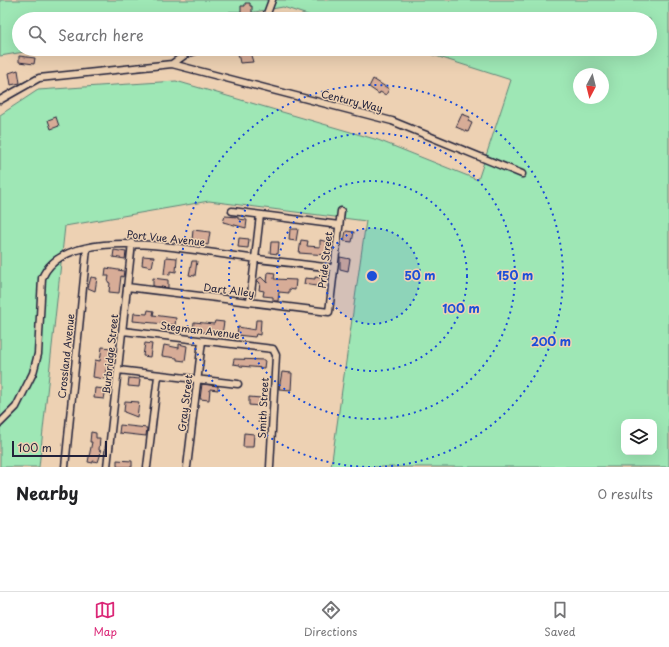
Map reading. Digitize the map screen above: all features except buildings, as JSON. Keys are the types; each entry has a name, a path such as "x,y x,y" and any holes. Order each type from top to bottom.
{"street":[{"path":"268,12 272,0"},
{"path":"0,100 39,78 172,64 183,56"},
{"name":"Century Way","path":"172,64 392,121 522,174"},
{"path":"232,211 339,225"},
{"name":"Pride Street","path":"329,312 340,211"},
{"path":"250,302 260,215"},
{"name":"Port Vue Avenue","path":"0,423 16,407 33,372 38,354 42,278 46,270 65,255 87,248 132,243 334,268"},
{"name":"Burbridge Street","path":"107,467 132,243"},
{"name":"Crossland Avenue","path":"65,467 87,248"},
{"name":"Dart Alley","path":"127,287 329,312"},
{"name":"Stegman Avenue","path":"123,331 275,350"},
{"name":"Gray Street","path":"187,467 202,341"},
{"name":"Smith Street","path":"270,467 276,355 275,350"},
{"path":"118,370 158,376 238,384"},
{"path":"147,467 158,376"}],"green space":[{"path":"0,0 669,0 669,467 331,467 366,221 209,201 65,226 39,467 0,467 0,115 38,90 176,81 378,140 478,180 511,80 436,56 657,56 657,12 298,12 283,7 255,12 12,12 12,54 0,56"}]}
